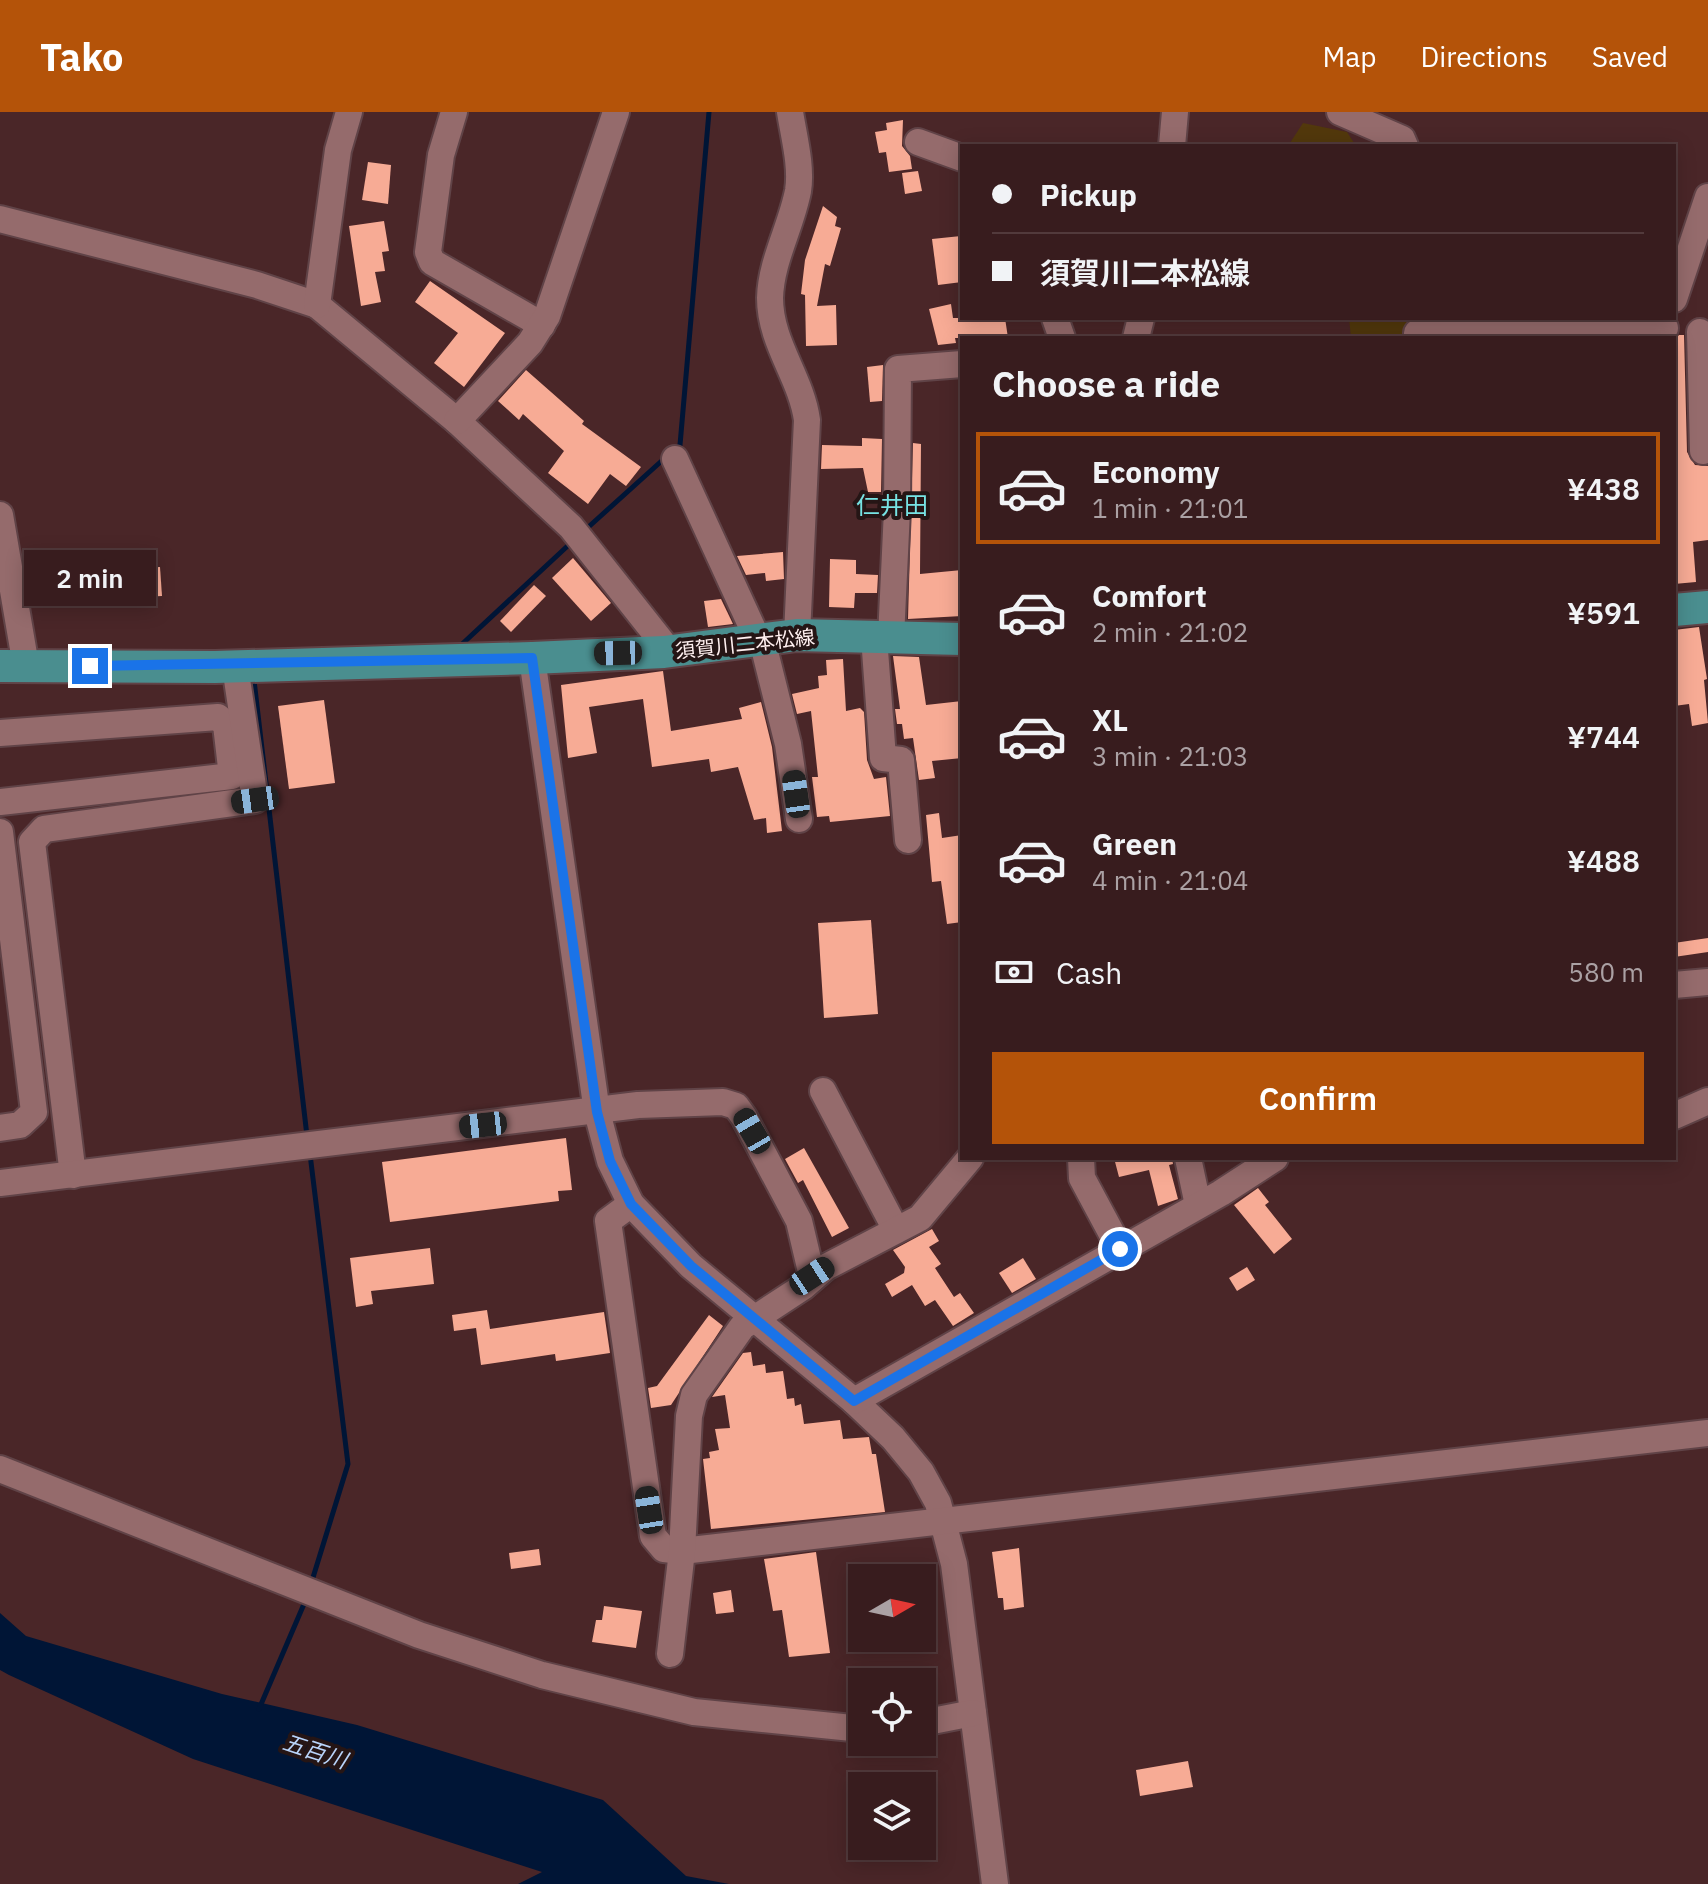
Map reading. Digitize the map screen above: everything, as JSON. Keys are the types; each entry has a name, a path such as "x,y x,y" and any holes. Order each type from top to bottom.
{"main road":[{"path":"1676,610 1708,607"},
{"name":"須賀川二本松線","path":"13,666 235,666 532,658 664,652 797,635 960,639"}],"street":[{"path":"317,305 338,150 349,112"},
{"path":"454,112 441,155 428,252 432,262 542,325"},
{"path":"457,421 523,351 542,325 553,303 616,112"},
{"path":"790,112 798,189 773,275 770,299 779,345 805,402 807,420 797,635"},
{"path":"1172,144 1175,112"},
{"path":"1340,112 1402,139 1404,144"},
{"path":"918,142 960,157"},
{"path":"1676,293 1708,197"},
{"path":"0,219 257,285 317,305 457,421 578,536 662,642 664,652"},
{"path":"1416,330 1627,333 1666,323 1704,332 1703,451"},
{"path":"908,840 901,760 883,758 883,637 897,510 898,369 960,364"},
{"path":"675,459 760,640 788,744 799,819"},
{"path":"0,515 13,666"},
{"path":"532,658 597,1112 610,1161 631,1204 691,1266 854,1401 893,1438 921,1472 945,1523 954,1564 994,1876"},
{"path":"73,1175 32,842 44,829 255,800 235,666"},
{"path":"0,733 218,717 226,725 232,776 0,802"},
{"path":"0,832 34,1112 20,1125 0,1128"},
{"path":"1676,985 1708,982"},
{"path":"823,1091 896,1230"},
{"path":"1676,1115 1708,1101"},
{"path":"0,1183 638,1105 723,1102 736,1106 799,1221 812,1276"},
{"path":"670,1654 682,1551 689,1416 694,1395 742,1327 803,1287 812,1276 927,1213 968,1160"},
{"path":"1081,1160 1082,1178 1120,1249"},
{"path":"1188,1160 1198,1205"},
{"path":"854,1401 1272,1160"},
{"path":"631,1204 608,1221 653,1536 660,1547 682,1551 824,1533 873,1532 1708,1433"},
{"path":"0,1469 419,1635 542,1675 694,1712 848,1728"},
{"path":"936,1720 973,1713"}],"shaded area":[{"path":"1303,123 1347,132 1355,144 1289,144"},
{"path":"1349,320 1409,320 1409,336 1351,336"}],"water":[{"name":"五百川","path":"0,1613 26,1636 222,1694 357,1725 603,1800 686,1876 729,1884 518,1884 542,1872 193,1759 9,1675 0,1670"}],"building":[{"path":"903,120 902,146 910,156 912,169 889,172 886,152 879,153 875,132 887,130 886,123"},
{"path":"368,162 391,165 388,204 362,200"},
{"path":"918,171 922,191 905,194 902,173"},
{"path":"823,206 837,217 835,226 841,228 830,266 825,264 817,306 836,305 837,345 806,346 805,295 801,294 805,260"},
{"path":"384,221 389,251 382,252 385,271 375,272 381,302 361,306 349,226"},
{"path":"960,236 960,282 938,285 932,239"},
{"path":"430,281 505,333 464,387 434,363 458,333 415,302"},
{"path":"951,304 953,318 1005,320 1008,336 960,336 955,338 956,343 938,345 929,309"},
{"path":"1684,335 1687,452 1695,465 1708,466 1708,540 1693,542 1696,582 1676,584 1678,527 1676,339"},
{"path":"883,365 882,401 870,402 867,367"},
{"path":"526,370 584,421 582,424 641,467 626,486 610,474 588,504 548,473 564,451 523,414 519,420 498,401"},
{"path":"862,438 882,439 881,492 868,492 863,468 821,469 822,445 862,446"},
{"path":"913,443 921,444 920,574 960,570 960,616 908,619"},
{"path":"783,552 784,579 766,581 765,573 746,575 737,556"},
{"path":"573,558 611,603 591,621 552,578"},
{"path":"830,559 856,560 856,574 878,575 877,593 855,593 854,608 829,607"},
{"path":"160,567 162,596 123,598 122,569"},
{"path":"534,585 546,596 511,632 500,621"},
{"path":"721,599 733,624 708,627 704,601"},
{"path":"1699,627 1707,679 1704,680 1708,723 1692,726 1689,704 1676,706 1676,630"},
{"path":"893,656 919,657 926,705 960,701 960,758 932,761 935,778 919,780 913,738 904,739 902,724 897,724 895,709 900,709"},
{"path":"843,659 846,711 860,708 864,712 867,760 874,779 886,777 890,816 830,822 829,816 817,817 812,777 818,777 811,711 797,714 792,694 819,688 818,676 827,675 826,660"},
{"path":"663,671 671,731 742,719 739,708 761,702 772,747 782,831 767,833 766,818 754,820 738,767 711,772 709,759 652,767 643,699 589,707 597,753 568,758 561,685"},
{"path":"324,700 335,783 289,789 278,706"},
{"path":"939,813 942,838 960,835 960,922 947,924 941,881 932,882 926,815"},
{"path":"871,920 878,1014 824,1018 818,923"},
{"path":"1708,938 1708,952 1676,957 1676,943"},
{"path":"566,1138 572,1190 558,1191 559,1201 390,1222 382,1162"},
{"path":"804,1148 849,1228 832,1237 803,1180 798,1183 785,1159"},
{"path":"1115,1160 1172,1160 1173,1164 1169,1165 1178,1199 1158,1206 1149,1170 1119,1177"},
{"path":"1258,1188 1269,1202 1265,1205 1292,1239 1274,1254 1234,1205"},
{"path":"932,1229 939,1241 929,1247 941,1264 935,1268 954,1297 960,1293 974,1313 953,1326 935,1300 925,1306 912,1285 892,1297 885,1284 904,1273 905,1267 893,1250"},
{"path":"430,1248 434,1284 371,1291 373,1304 356,1307 350,1258"},
{"path":"1023,1258 1036,1279 1012,1293 999,1273"},
{"path":"1247,1267 1255,1280 1237,1291 1229,1278"},
{"path":"487,1310 490,1329 604,1312 610,1353 556,1361 555,1354 481,1365 476,1328 454,1331 452,1315"},
{"path":"709,1315 723,1326 671,1405 651,1408 648,1388 657,1386"},
{"path":"751,1352 753,1366 765,1364 766,1373 783,1371 787,1399 794,1398 795,1406 801,1404 804,1424 840,1420 843,1439 869,1437 872,1454 876,1454 885,1512 711,1529 703,1459 710,1458 709,1452 719,1450 715,1429 730,1428 725,1395 712,1397 743,1353"},
{"path":"1019,1548 1024,1607 1004,1610 1003,1598 998,1598 992,1552"},
{"path":"539,1549 541,1565 511,1569 509,1553"},
{"path":"816,1552 830,1653 789,1657 782,1610 773,1611 764,1559"},
{"path":"731,1590 734,1612 716,1614 713,1593"},
{"path":"604,1606 642,1611 636,1648 592,1642 596,1620 602,1620"},
{"path":"1188,1761 1193,1787 1140,1796 1136,1770"}],"waterway":[{"path":"673,451 680,445 709,112"},
{"path":"584,531 666,457"},
{"path":"460,646 574,540"},
{"path":"258,680 254,680 307,1136"},
{"path":"310,1154 348,1464 311,1584"},
{"path":"259,1709 307,1597"}],"district":[{"name":"仁井田","path":"892,506"}],"route":[{"path":"90,666 215,667 532,658 597,1112 610,1161 631,1204 659,1236 854,1401 1120,1249"}]}
